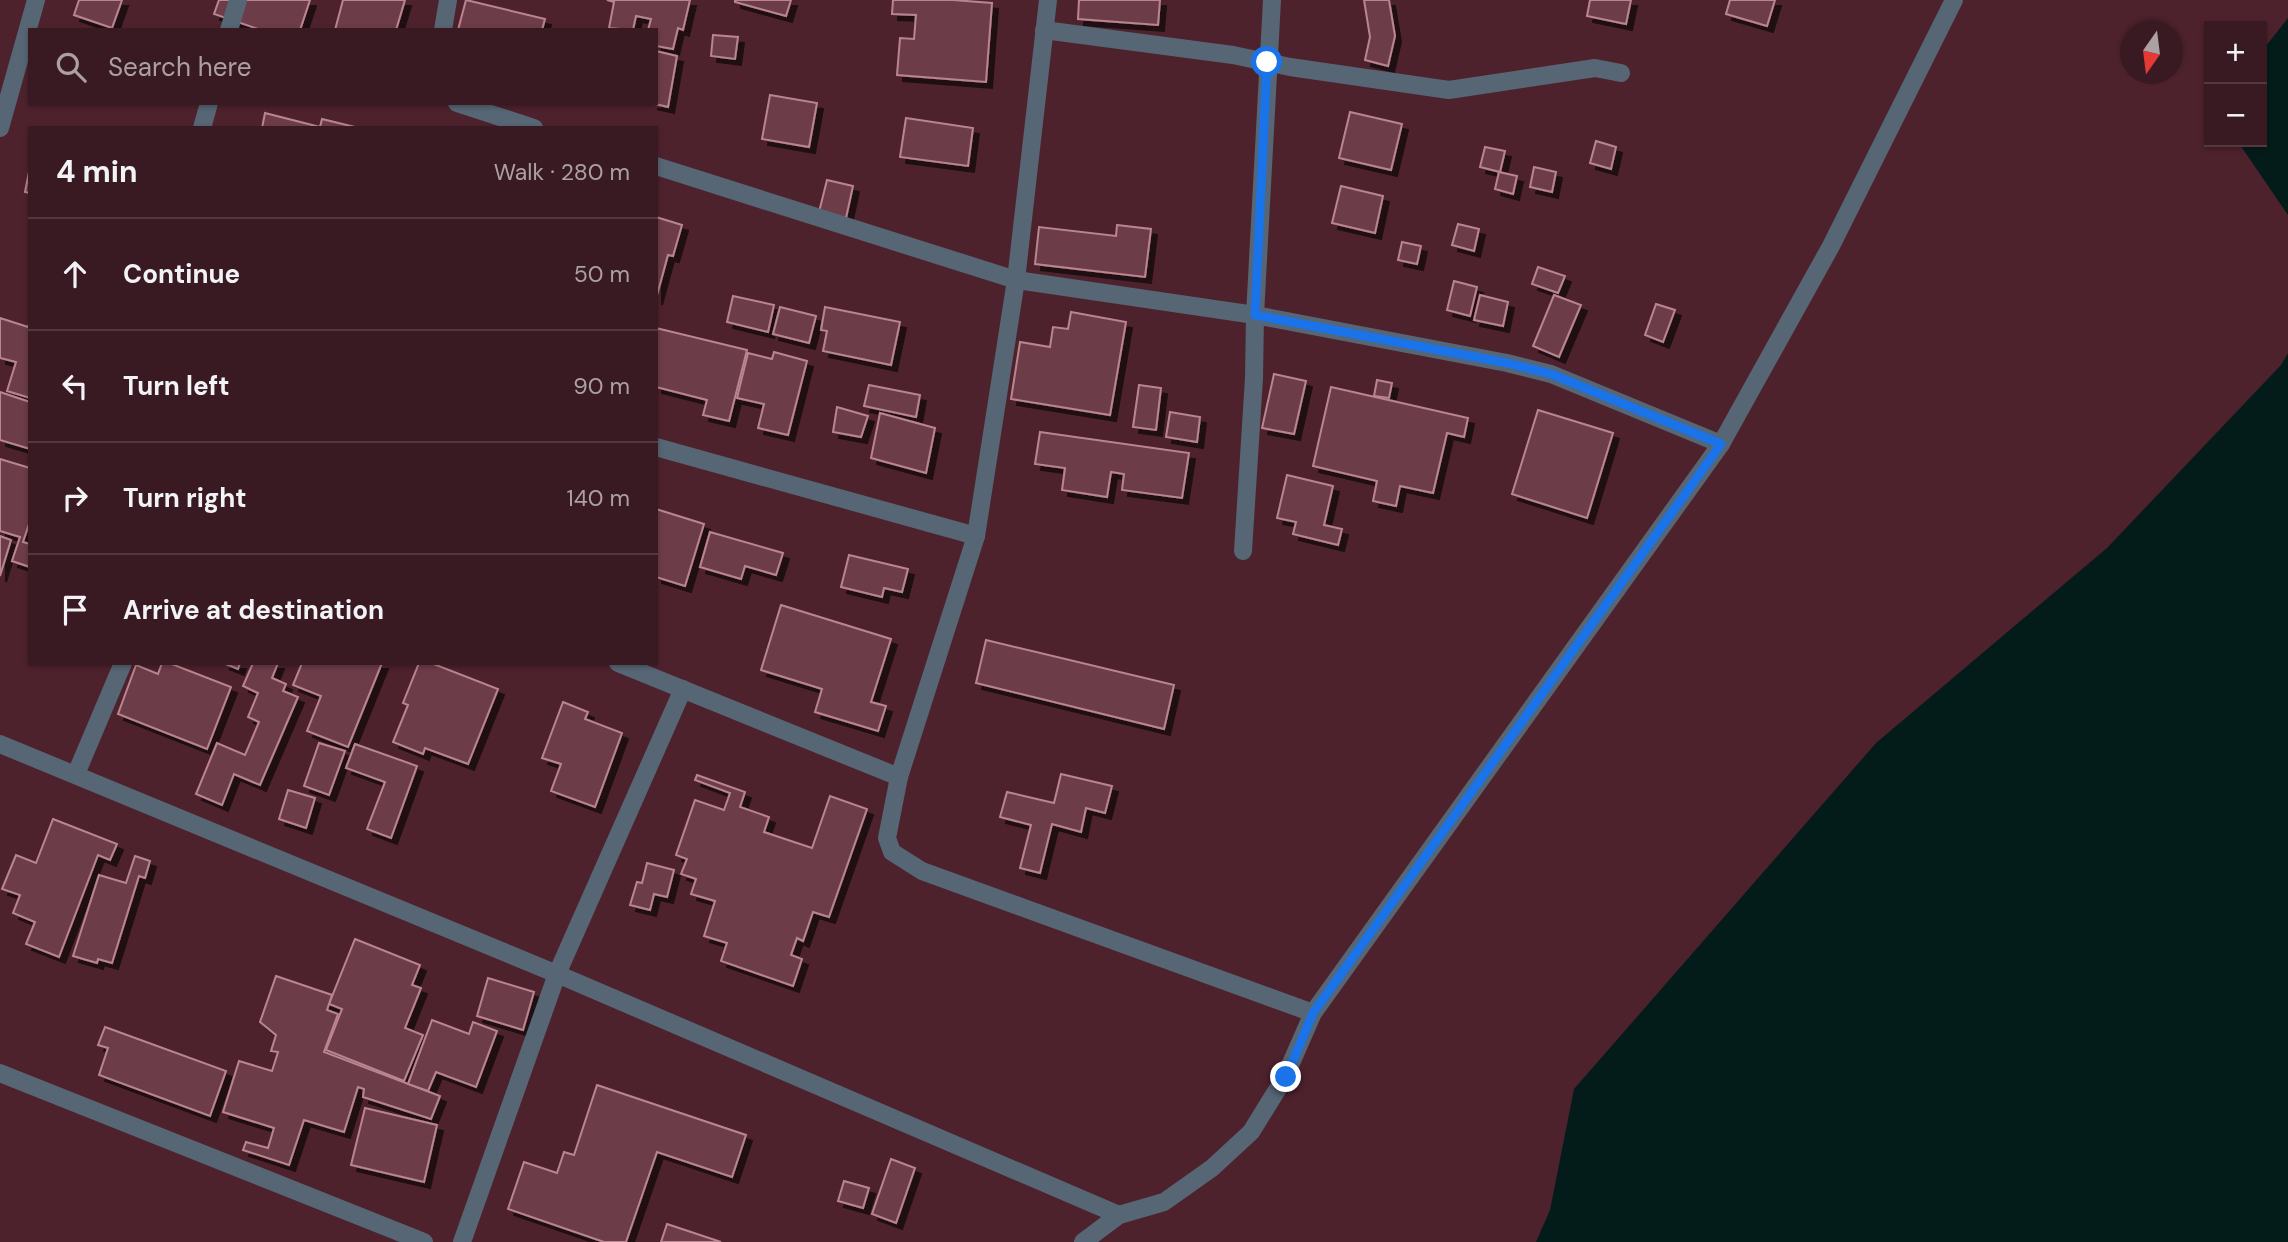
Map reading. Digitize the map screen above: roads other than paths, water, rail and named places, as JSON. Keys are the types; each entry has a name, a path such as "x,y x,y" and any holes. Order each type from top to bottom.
{"street":[{"path":"28,28 36,0"},
{"path":"230,28 239,0"},
{"path":"443,28 448,0"},
{"path":"1048,0 1016,280 976,536 900,777 887,838 892,852 922,870 1313,1013"},
{"path":"1243,551 1272,0"},
{"path":"1083,1242 1119,1215 1164,1202 1212,1168 1251,1132 1286,1077 1313,1013 1721,444 1831,246 1954,0"},
{"path":"0,128 28,28"},
{"path":"1044,30 1233,55 1455,90 1595,68 1621,73"},
{"path":"203,126 208,105"},
{"path":"463,105 528,126"},
{"path":"658,167 1016,280 1255,315 1507,363 1551,374 1721,444"},
{"path":"658,448 976,536"},
{"path":"76,774 122,665"},
{"path":"623,665 900,777"},
{"path":"462,1242 557,974 683,689"},
{"path":"0,744 557,974 1119,1215"},
{"path":"0,1073 424,1242"}],"water":[{"path":"2288,18 2288,215 2241,147 2267,147 2267,45"},
{"path":"2288,353 2288,1242 1536,1242 1550,1210 1574,1089 1876,743 2107,548 2281,365"}]}
